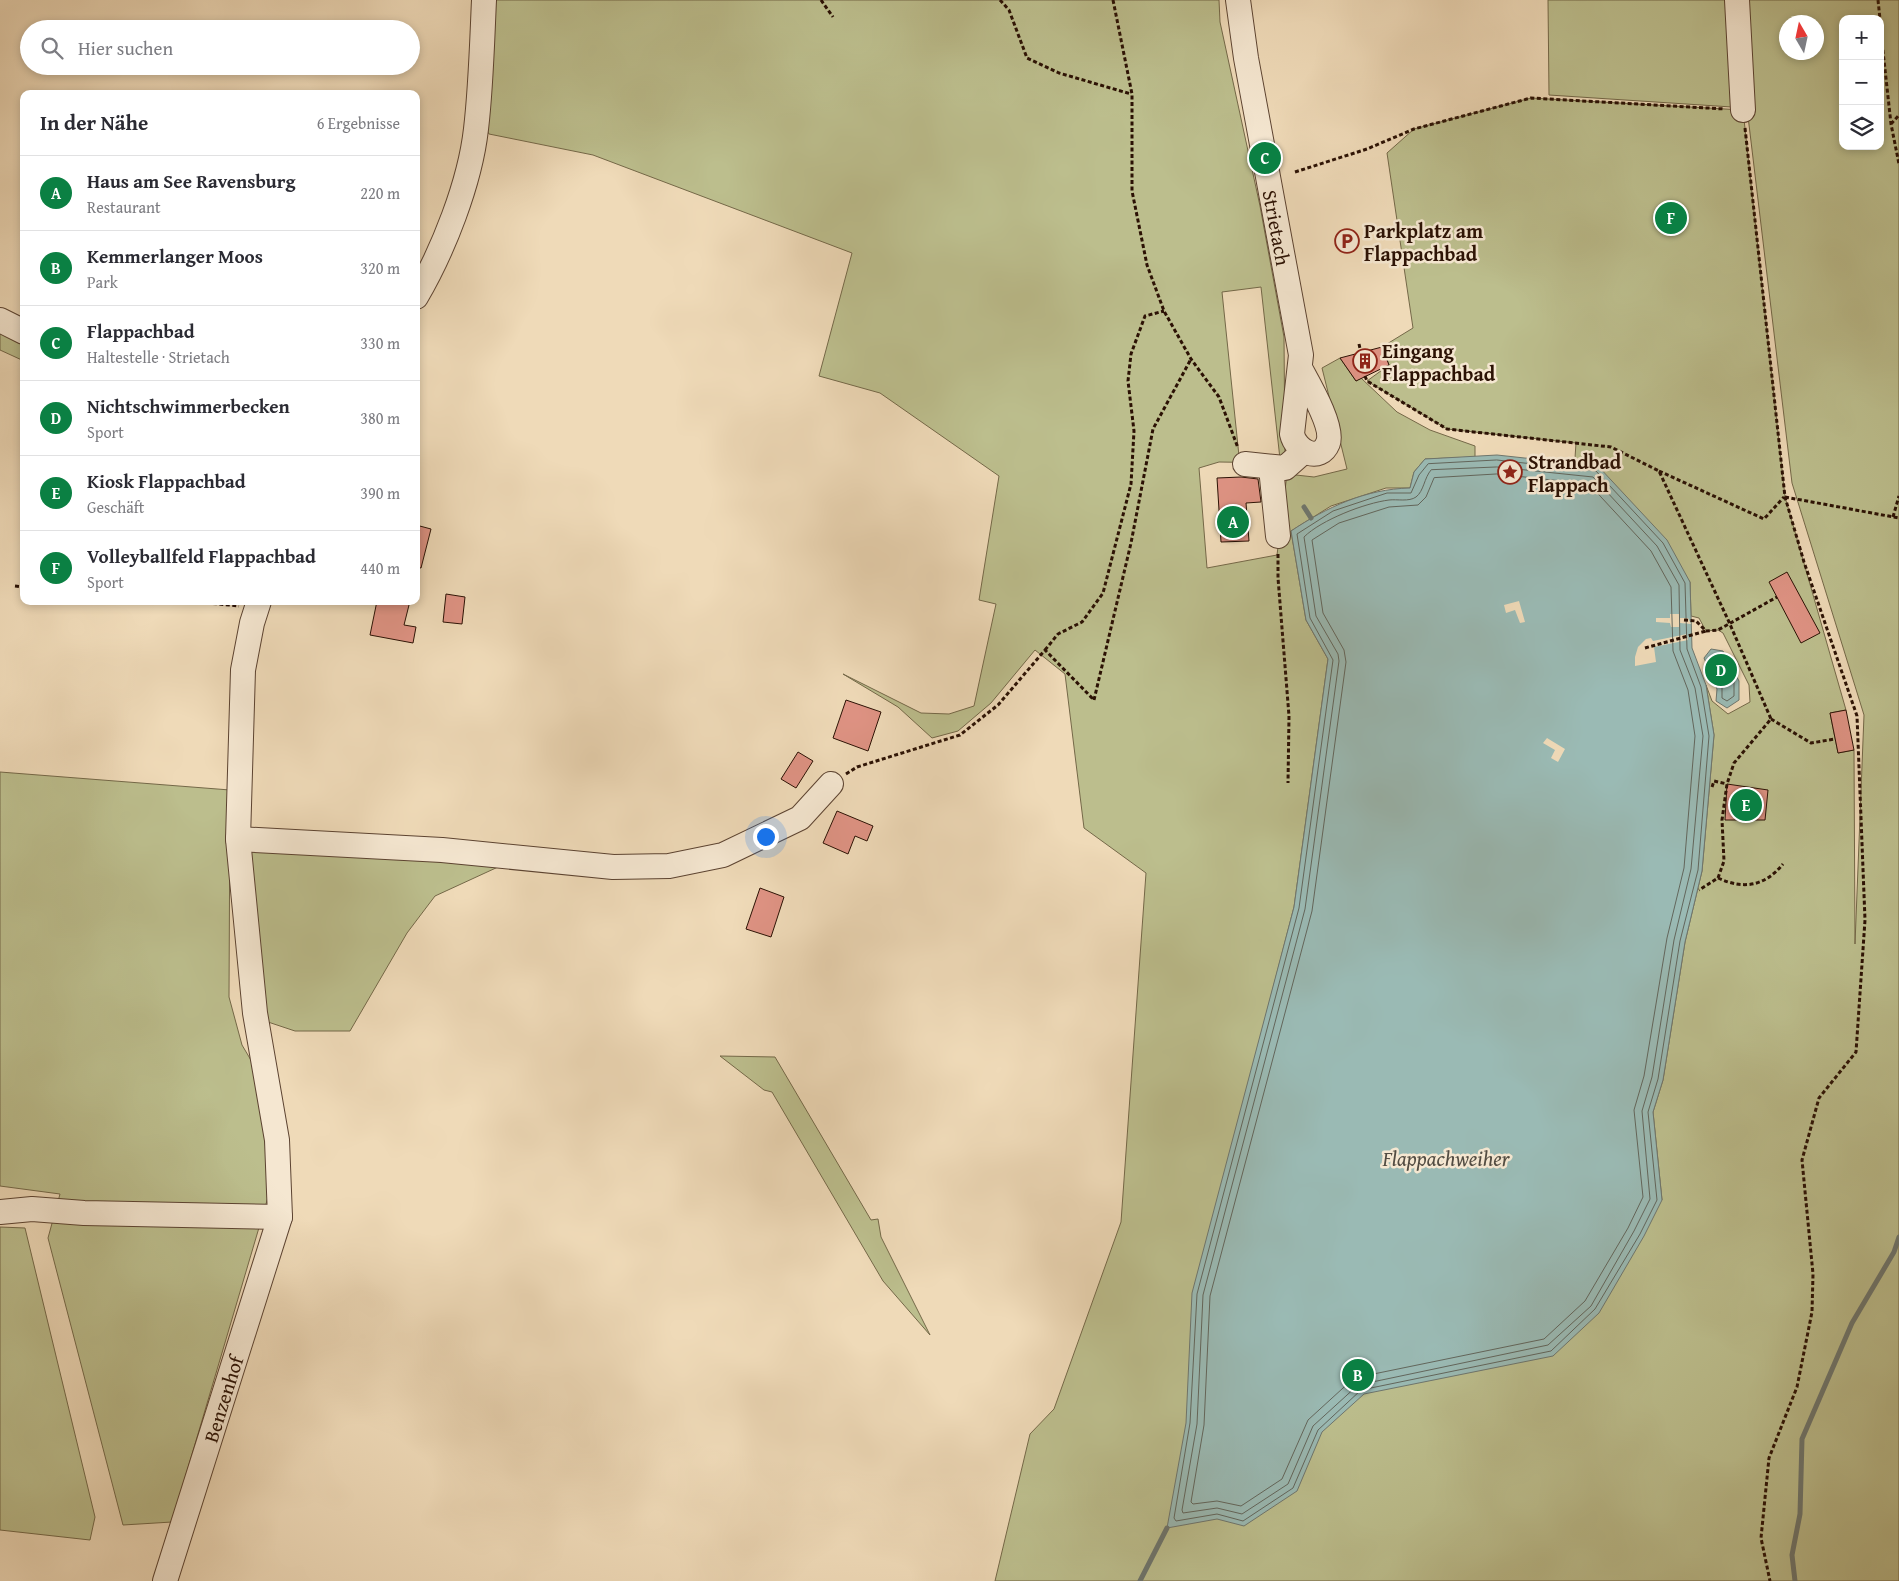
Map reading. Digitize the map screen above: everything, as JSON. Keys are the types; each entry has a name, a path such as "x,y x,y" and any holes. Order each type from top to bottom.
{"street":[{"path":"420,291 434,267 460,198 476,131 484,0"},
{"name":"Strietach","path":"1238,0 1246,58 1291,293 1301,356 1292,434 1294,444 1303,452 1313,454 1322,450 1328,443 1328,429 1314,394 1300,368"},
{"path":"1738,0 1743,110"},
{"path":"0,320 20,330"},
{"path":"1245,464 1285,468 1303,452"},
{"path":"1271,468 1278,536"},
{"name":"Benzenhof","path":"165,1581 280,1217 277,1140 255,1013 238,839 243,670 258,605"},
{"path":"238,839 442,850 613,867 669,866 723,855 800,818 831,784"},
{"path":"0,1212 32,1208 84,1213 280,1217"}],"path":[{"path":"821,0 833,17"},
{"path":"1000,0 1009,10 1016,34 1027,58 1059,73 1132,94"},
{"path":"1113,0 1132,94 1132,191 1147,265 1164,311 1191,359 1219,397 1245,464"},
{"path":"1878,0 1880,15"},
{"path":"1884,60 1891,124 1899,164"},
{"path":"1295,172 1367,149 1414,129 1529,98 1743,110 1785,497 1808,572 1857,716 1865,920 1856,1052 1819,1098 1802,1160 1813,1274 1812,1312 1797,1387 1769,1458 1761,1538 1770,1581"},
{"path":"1891,124 1899,115"},
{"path":"831,784 857,767 960,735 998,705 1058,634 1082,622 1103,593 1131,484 1134,431 1128,381 1131,354 1145,316 1164,311"},
{"path":"1359,344 1361,352"},
{"path":"1045,650 1094,700 1131,543 1152,429 1191,359"},
{"path":"1366,376 1366,381 1447,430 1611,447 1658,471 1764,519 1785,497"},
{"path":"1658,471 1772,719 1811,742 1835,739"},
{"path":"1893,517 1899,496"},
{"path":"1785,497 1899,518"},
{"path":"1278,536 1278,578 1289,716 1288,783"},
{"path":"15,586 20,587"},
{"path":"1645,648 1706,631 1718,630 1729,622 1777,597"},
{"path":"1684,620 1696,621 1706,631"},
{"path":"1699,890 1718,878 1724,861 1722,820 1727,784 1734,763 1772,719"},
{"path":"1712,787 1714,781 1727,784"},
{"path":"1718,878 1731,884 1746,886 1761,883 1773,875 1783,864"}],"green space":[{"path":"489,0 1219,0 1220,22 1260,206 1284,337 1285,463 1219,462 1199,468 1207,568 1277,555 1287,474 1314,477 1347,469 1322,368 1340,358 1356,381 1361,378 1397,412 1430,430 1475,446 1475,457 1425,459 1414,472 1410,488 1386,488 1331,506 1291,531 1306,620 1328,659 1294,907 1248,1085 1662,1200 1653,1112 1663,1080 1685,942 1702,871 1714,735 1706,685 1712,701 1728,714 1750,702 1749,685 1723,633 1718,630 1706,631 1699,618 1691,616 1690,582 1616,486 1575,458 1576,443 1447,429 1367,381 1389,365 1382,347 1413,328 1387,153 1414,129 1531,98 1743,110 1785,497 1846,710 1830,713 1838,753 1854,750 1855,944 1864,715 1792,483 1747,108 1549,95 1548,0 1899,0 1899,1581 995,1581 1030,1434 1054,1409 1121,1222 1146,873 1084,828 1065,674 1035,650 991,703 958,731 932,738 898,707 843,674 921,713 949,714 974,706 996,604 979,600 999,476 880,393 819,376 852,253 593,155 489,134 483,123","holes":["1261,287 1280,459 1239,456 1222,292"]},
{"path":"0,328 20,338 20,359 0,350"},
{"path":"0,772 230,790 229,997 242,1045 255,1067 271,1187 172,1522 123,1525 48,1238 60,1194 0,1186"},
{"path":"248,841 356,854 498,867 435,896 407,933 350,1031 295,1031 265,1021"},
{"path":"720,1056 775,1057 871,1220 878,1219 881,1237 930,1335 883,1281 772,1092 764,1090"},
{"path":"0,1227 25,1228 95,1517 90,1540 0,1530"}],"water":[{"name":"Flappachweiher","path":"1497,455 1598,466 1667,540 1690,582 1692,648 1706,685 1714,735 1702,871 1685,942 1663,1080 1653,1112 1662,1200 1644,1236 1599,1313 1553,1356 1364,1394 1322,1432 1297,1491 1244,1526 1217,1519 1167,1528 1186,1423 1192,1293 1294,907 1328,659 1306,620 1291,531 1319,514 1348,501 1378,492 1410,488 1414,472 1425,459"},
{"path":"1711,649 1723,651 1739,681 1739,700 1727,708 1716,701 1717,689 1704,658"}],"pier":[{"path":"1519,601 1525,622 1520,623 1515,610 1506,613 1504,605"},
{"path":"1670,614 1680,614 1680,618 1688,618 1691,624 1680,623 1679,627 1671,627 1670,623 1656,622 1656,618 1670,618"},
{"path":"1687,634 1688,640 1654,647 1656,662 1635,666 1638,647 1646,639 1651,638 1653,641"},
{"path":"1547,738 1565,749 1558,762 1551,758 1555,750 1543,743"}],"building":[{"name":"Eingang Flappachbad","path":"1382,347 1389,365 1356,381 1340,358"},
{"path":"1241,477 1258,479 1261,502 1246,503 1249,541 1221,542 1217,478"},
{"path":"420,526 431,529 420,568"},
{"path":"1787,572 1820,633 1801,643 1769,582"},
{"path":"446,594 465,597 462,624 443,622"},
{"path":"376,605 409,605 404,625 416,627 413,643 370,635"},
{"path":"846,700 881,712 868,751 833,738"},
{"path":"1846,710 1854,750 1838,753 1830,713"},
{"path":"798,752 813,761 796,788 781,779"},
{"path":"1727,784 1768,790 1765,820 1725,820"},
{"path":"837,811 873,826 867,841 855,836 848,854 823,843"},
{"path":"760,888 784,897 771,937 746,929"}],"waterway":[{"path":"1304,507 1311,518"},
{"path":"1795,1581 1792,1555 1800,1514 1802,1439 1852,1323 1894,1252 1899,1237"},
{"path":"1140,1581 1167,1528"}],"place":[{"name":"Flappachbad","path":"1265,158"},
{"name":"Volleyballfeld Flappachbad","path":"1671,218"},
{"name":"Parkplatz am Flappachbad","path":"1347,241"},
{"name":"Eingang Flappachbad","path":"1365,361"},
{"name":"Strandbad Flappach","path":"1510,472"},
{"name":"Haus am See Ravensburg","path":"1233,522"},
{"name":"Nichtschwimmerbecken","path":"1721,670"},
{"name":"Kiosk Flappachbad","path":"1746,805"},
{"name":"Kemmerlanger Moos","path":"1358,1375"}]}
